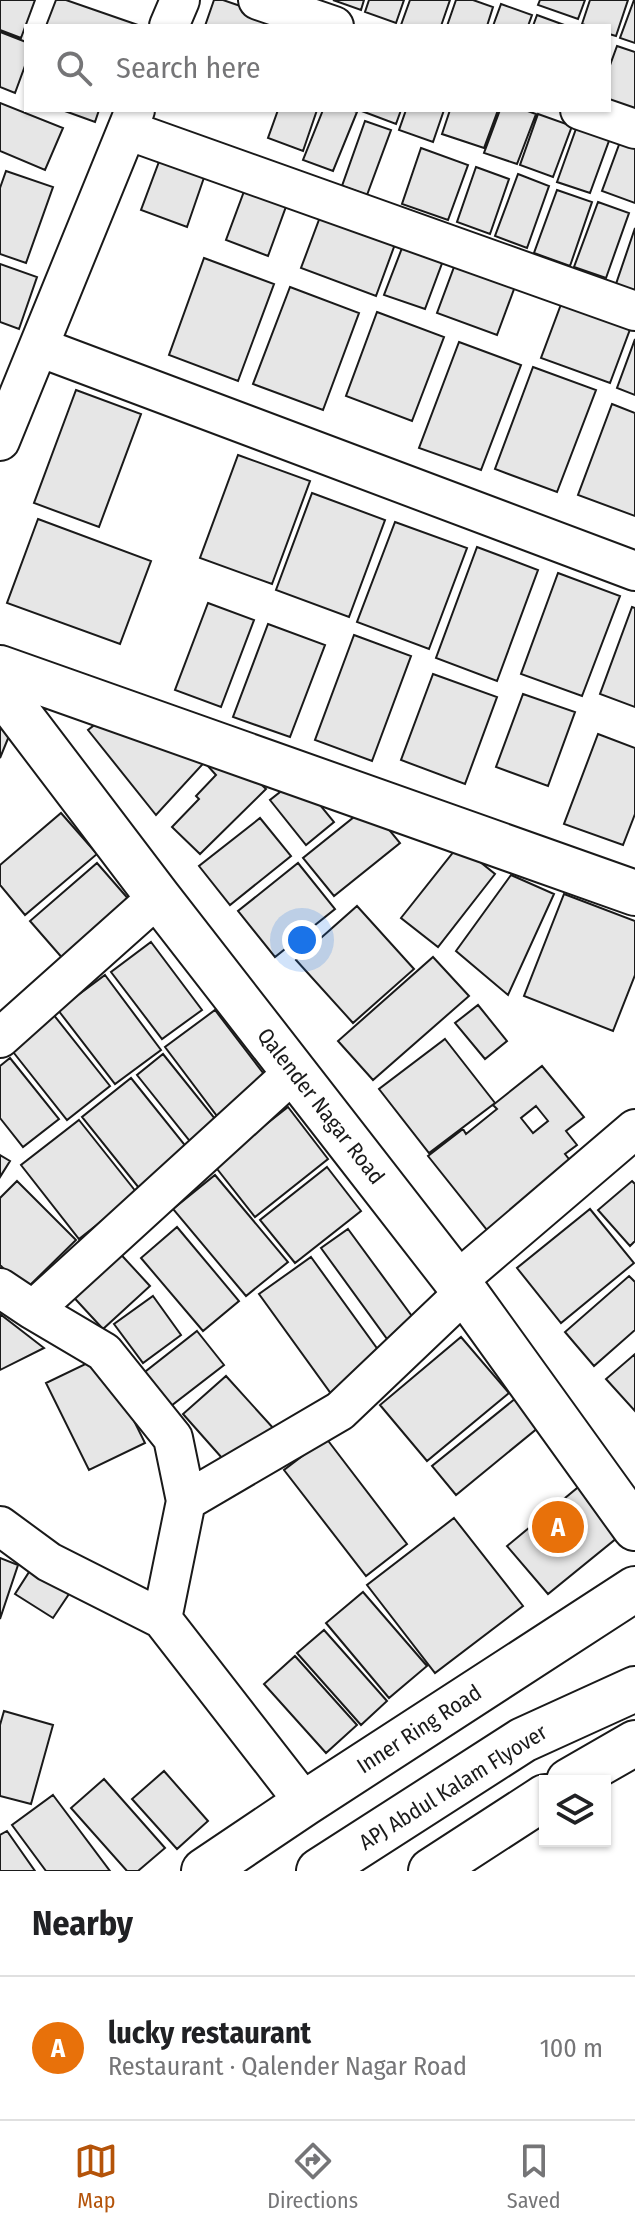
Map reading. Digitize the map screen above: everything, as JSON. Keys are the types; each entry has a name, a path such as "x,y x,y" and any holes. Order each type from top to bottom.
{"main road":[{"path":"0,668 635,893"},
{"name":"Qalender Nagar Road","path":"0,689 461,1286 635,1528"},
{"name":"Inner Ring Road","path":"204,1871 635,1589"},
{"name":"APJ Abdul Kalam Flyover","path":"319,1871 523,1740 635,1689"},
{"path":"579,1775 635,1743"},
{"path":"448,1867 539,1801"}],"street":[{"path":"170,24 180,0"},
{"path":"258,0 328,24"},
{"path":"586,112 635,129"},
{"path":"0,441 131,120 635,311"},
{"path":"39,347 635,571"},
{"path":"0,1038 158,897"},
{"path":"33,1310 294,1072"},
{"path":"186,1501 340,1411 461,1286 635,1129"},
{"path":"0,1288 104,1352 173,1438 186,1501 162,1619"},
{"path":"0,1526 49,1562 162,1619 305,1803"}],"building":[{"path":"0,0 35,0 21,38 0,30"},
{"path":"56,0 66,0 135,24 47,24"},
{"path":"214,0 223,0 287,22 286,24 206,24"},
{"path":"333,0 364,0 361,10"},
{"path":"369,0 404,0 396,23 365,12"},
{"path":"410,0 450,0 442,24 401,24"},
{"path":"456,0 473,0 493,7 488,24 448,24"},
{"path":"540,0 585,0 578,19 538,5"},
{"path":"590,0 628,0 616,36 611,35 611,24 582,24"},
{"path":"635,0 635,43 620,38"},
{"path":"501,4 532,15 529,24 494,24"},
{"path":"537,15 562,24 534,24"},
{"path":"0,32 24,41 24,68 15,93 0,87"},
{"path":"617,46 635,52 635,114 611,106 611,62"},
{"path":"0,103 63,128 45,170 0,151"},
{"path":"68,112 98,112 95,122"},
{"path":"277,112 316,112 303,151 268,138"},
{"path":"322,112 357,112 333,171 303,160"},
{"path":"364,112 400,112 396,124"},
{"path":"405,112 443,112 433,142 399,130"},
{"path":"449,112 497,112 484,148 442,134"},
{"path":"499,112 536,114 517,164 484,153"},
{"path":"538,114 572,126 553,177 520,165"},
{"path":"365,121 391,130 367,195 342,186"},
{"path":"577,126 610,138 590,193 557,182"},
{"path":"620,142 635,147 635,203 602,191"},
{"path":"421,148 468,165 448,220 402,204"},
{"path":"163,151 208,166 187,227 141,210"},
{"path":"476,167 509,179 490,234 457,222"},
{"path":"6,171 53,187 26,263 0,254 0,188"},
{"path":"518,174 549,186 527,248 495,236"},
{"path":"246,186 288,201 268,256 226,240"},
{"path":"557,190 592,202 570,266 534,253"},
{"path":"598,202 629,213 606,278 574,267"},
{"path":"323,209 398,236 376,296 301,268"},
{"path":"635,228 635,291 616,284"},
{"path":"407,235 447,250 425,309 384,295"},
{"path":"204,258 274,284 238,381 169,355"},
{"path":"457,259 517,281 497,335 437,313"},
{"path":"0,264 37,277 19,329 0,322"},
{"path":"290,287 359,313 323,410 253,384"},
{"path":"563,299 632,324 610,383 541,358"},
{"path":"377,312 444,337 412,421 346,396"},
{"path":"635,339 635,395 617,388"},
{"path":"459,342 521,365 481,470 419,448"},
{"path":"533,367 596,390 557,492 495,469"},
{"path":"76,390 141,414 99,527 34,503"},
{"path":"612,404 635,413 635,516 578,495"},
{"path":"238,455 310,481 272,584 200,558"},
{"path":"312,493 385,520 349,617 276,590"},
{"path":"38,519 151,561 120,644 7,603"},
{"path":"395,522 467,548 429,649 357,622"},
{"path":"477,547 538,570 497,681 436,658"},
{"path":"558,573 620,596 582,696 521,674"},
{"path":"208,603 254,620 221,707 175,690"},
{"path":"632,607 635,608 635,707 600,694"},
{"path":"268,624 325,645 290,737 233,717"},
{"path":"354,635 411,656 372,761 315,740"},
{"path":"433,674 497,697 465,784 401,760"},
{"path":"523,694 575,712 548,786 496,767"},
{"path":"0,707 18,714 0,758"},
{"path":"111,712 211,755 156,815 88,730"},
{"path":"598,734 635,748 635,814 623,845 564,824"},
{"path":"224,748 266,789 200,854 172,827 199,799 196,796 216,775 207,765"},
{"path":"298,778 334,822 306,845 270,800"},
{"path":"369,805 400,843 334,896 303,858"},
{"path":"61,813 97,854 25,915 0,885 0,865"},
{"path":"260,818 291,856 230,905 199,866"},
{"path":"459,845 495,874 438,947 401,918"},
{"path":"97,863 138,910 71,968 30,921"},
{"path":"298,863 335,909 275,957 238,911"},
{"path":"511,875 554,894 508,995 456,951"},
{"path":"564,894 635,921 635,975 613,1031 524,996"},
{"path":"357,906 414,969 353,1023 296,960"},
{"path":"151,942 202,1010 162,1039 111,972"},
{"path":"433,957 469,996 373,1080 338,1041"},
{"path":"105,975 161,1050 115,1084 58,1010"},
{"path":"478,1005 507,1041 485,1059 455,1023"},
{"path":"215,1010 270,1082 220,1120 165,1047"},
{"path":"53,1014 110,1086 67,1120 10,1048"},
{"path":"445,1039 495,1103 429,1153 379,1089"},
{"path":"163,1054 220,1125 193,1145 137,1075"},
{"path":"10,1058 59,1119 23,1147 0,1118 0,1066"},
{"path":"542,1066 584,1117 566,1131 577,1145 565,1154 576,1168 491,1235 428,1156 463,1129 466,1134 497,1109 493,1105","holes":["536,1106 548,1121 533,1133 521,1118"]},
{"path":"131,1078 188,1149 139,1188 82,1117"},
{"path":"288,1107 328,1159 255,1217 214,1165"},
{"path":"79,1120 137,1193 79,1239 21,1165"},
{"path":"0,1155 10,1161 0,1177"},
{"path":"327,1167 361,1211 295,1263 260,1220"},
{"path":"215,1175 288,1262 246,1296 173,1209"},
{"path":"17,1181 76,1240 25,1290 0,1265 0,1198"},
{"path":"632,1181 635,1184 635,1241 630,1246 598,1210"},
{"path":"590,1209 634,1263 561,1323 517,1268"},
{"path":"177,1227 239,1301 203,1331 141,1258"},
{"path":"348,1229 417,1323 390,1343 321,1248"},
{"path":"114,1247 150,1286 103,1329 67,1290"},
{"path":"311,1257 384,1358 332,1395 259,1294"},
{"path":"629,1276 635,1282 635,1330 594,1366 565,1332"},
{"path":"153,1296 181,1335 143,1363 114,1324"},
{"path":"0,1314 44,1348 0,1370"},
{"path":"197,1331 224,1365 167,1409 141,1375"},
{"path":"461,1337 509,1393 427,1461 380,1405"},
{"path":"635,1354 635,1411 606,1379"},
{"path":"102,1356 145,1443 89,1470 46,1383"},
{"path":"226,1376 274,1429 230,1467 183,1414"},
{"path":"516,1398 539,1427 456,1495 432,1466"},
{"path":"326,1438 407,1544 366,1576 284,1470"},
{"path":"582,1484 623,1533 548,1594 507,1546"},
{"path":"454,1518 523,1606 435,1673 367,1585"},
{"path":"0,1558 18,1565 0,1619"},
{"path":"31,1569 69,1594 53,1618 15,1594"},
{"path":"363,1592 427,1666 389,1698 326,1623"},
{"path":"324,1630 387,1701 361,1725 297,1653"},
{"path":"295,1656 357,1725 326,1753 264,1684"},
{"path":"4,1711 53,1725 31,1804 0,1796 0,1725"},
{"path":"164,1771 208,1821 177,1849 132,1799"},
{"path":"104,1779 165,1848 138,1871 127,1871 71,1808"},
{"path":"53,1795 110,1871 46,1871 12,1825"},
{"path":"7,1831 35,1871 0,1871 0,1835"}],"place":[{"name":"lucky restaurant","path":"558,1527"}]}
